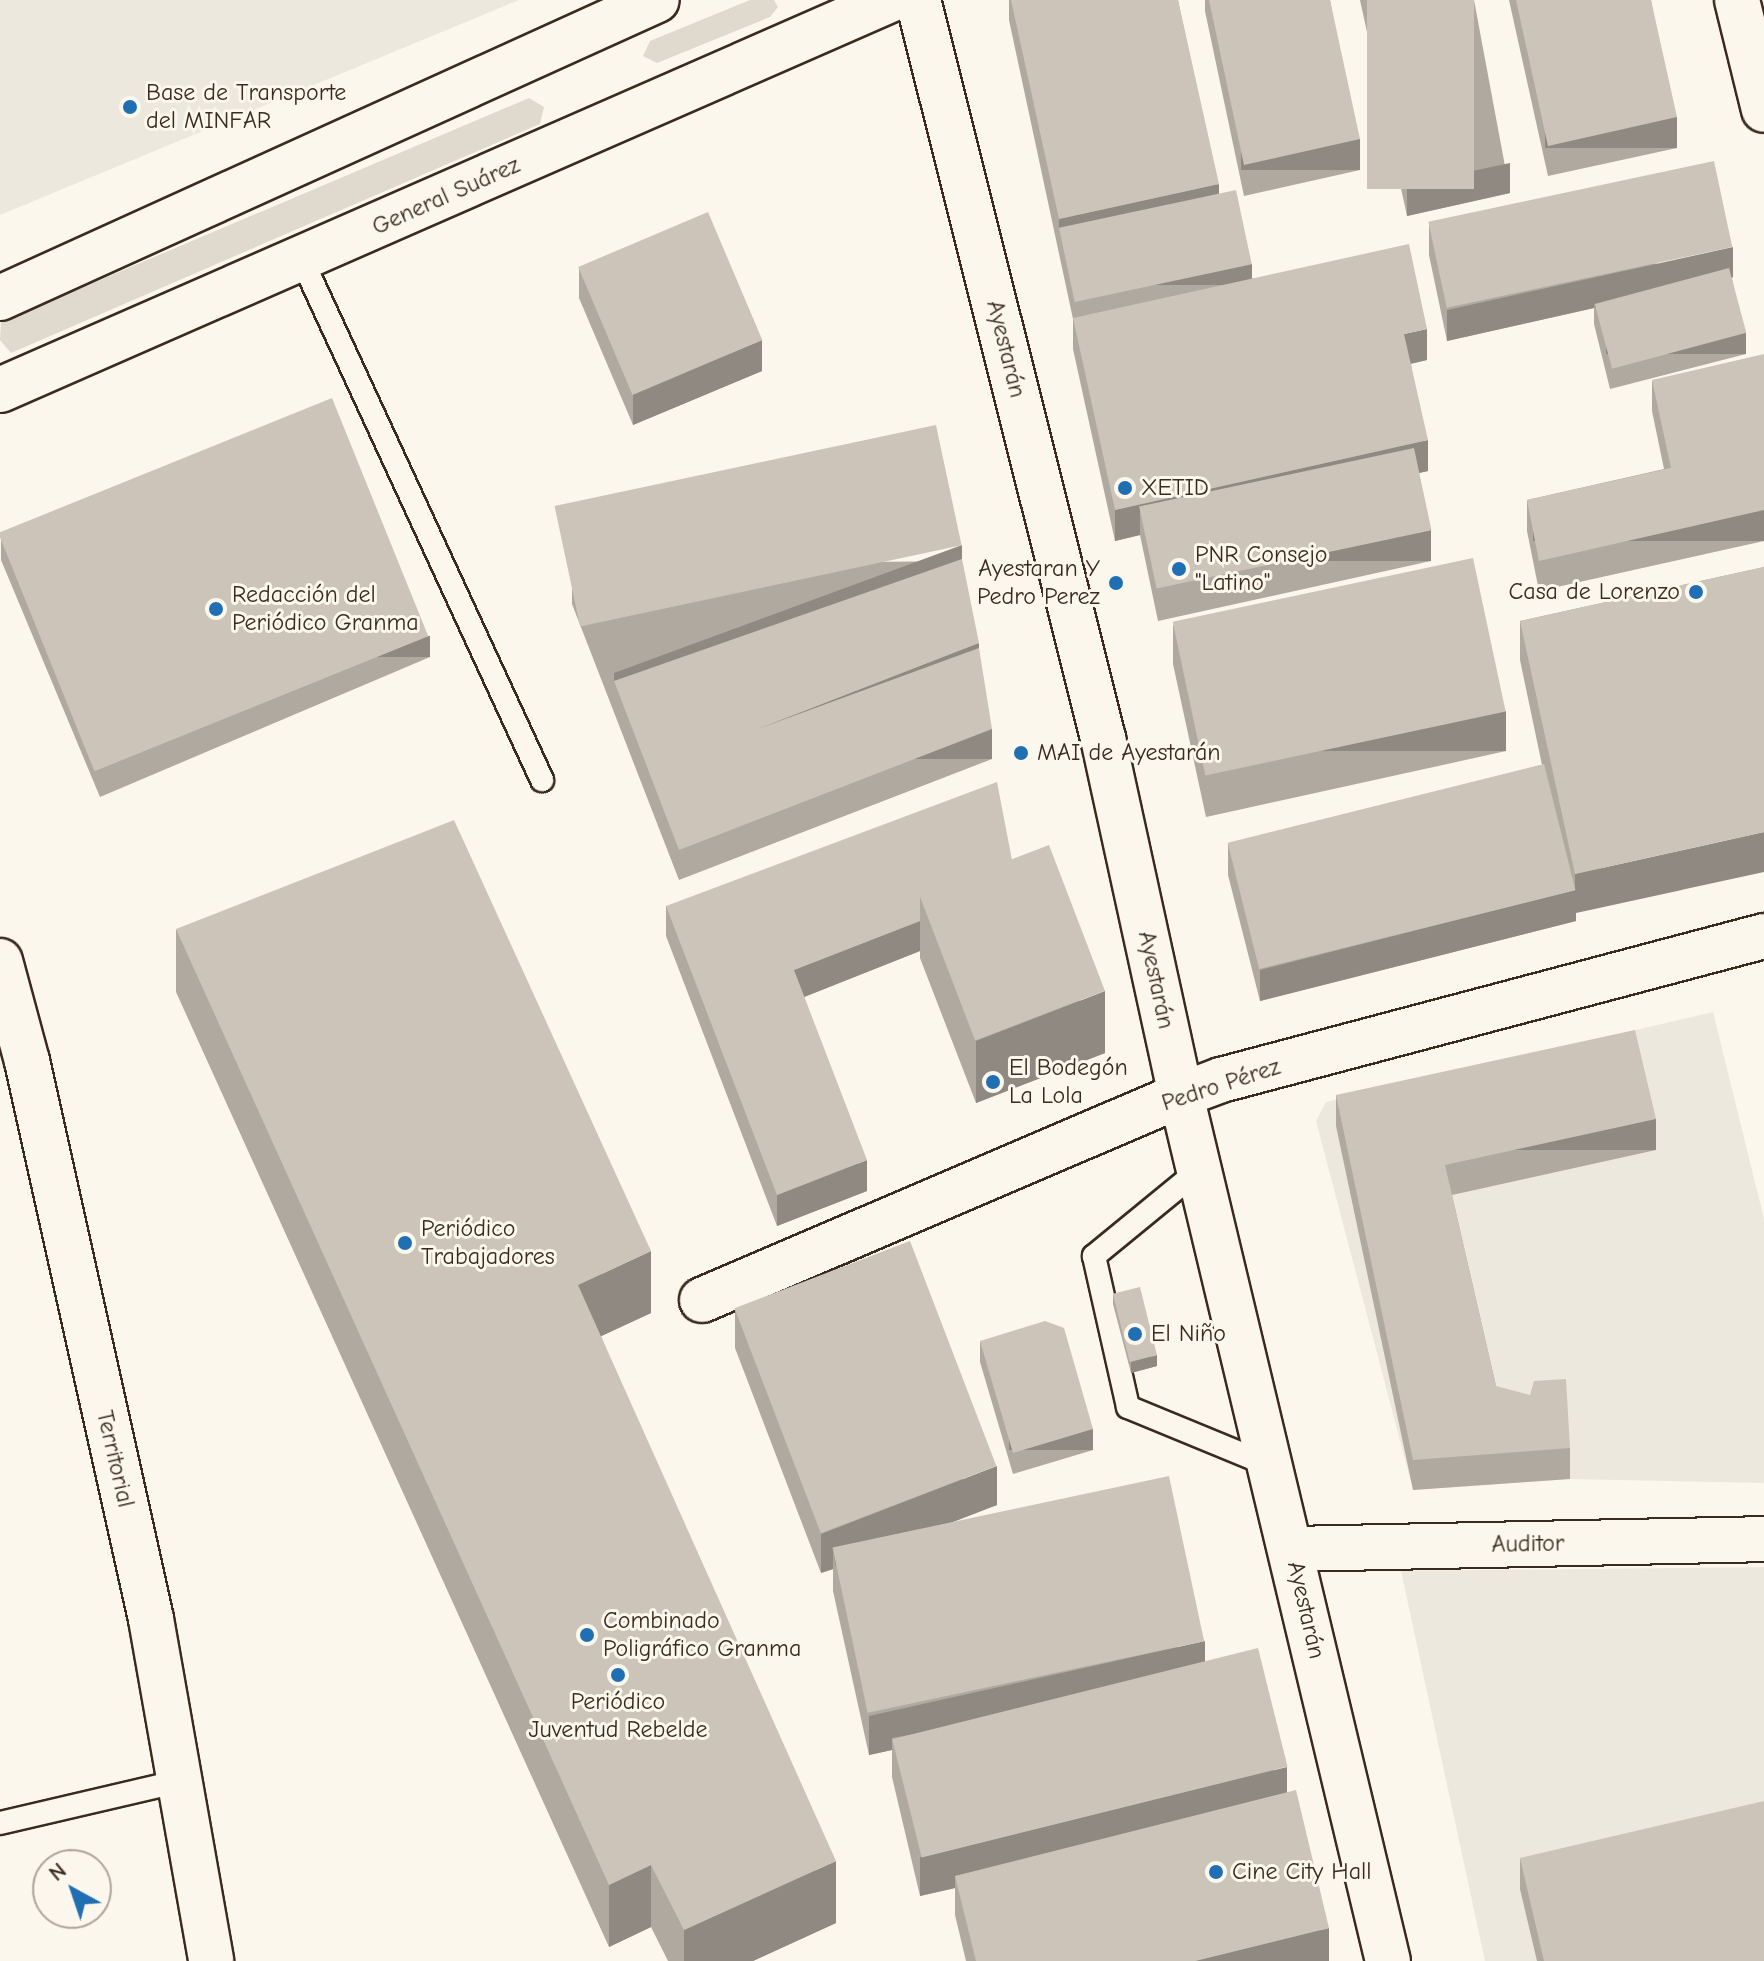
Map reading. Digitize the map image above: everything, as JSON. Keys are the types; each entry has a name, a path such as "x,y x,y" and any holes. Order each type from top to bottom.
{"street":[{"path":"0,298 657,0"},
{"name":"General Suárez","path":"0,390 890,0"},
{"name":"Ayestarán","path":"918,0 1100,723 1181,1095 1292,1549 1388,1961"},
{"path":"1737,0 1764,110"},
{"name":"Pedro Pérez","path":"702,1300 1181,1095 1236,1076 1764,936"},
{"name":"Territorial","path":"0,961 27,1061 151,1619 211,1961"},
{"name":"Auditor","path":"1292,1549 1764,1539"}],"lane":[{"path":"302,260 542,780"},
{"path":"1199,1170 1094,1256 1128,1407 1271,1466"},
{"path":"0,1823 180,1781"}],"shaded area":[{"name":"Base de Transporte del MINFAR","path":"0,0 519,0 0,215"},
{"path":"750,0 774,0 778,7 770,17 657,63 643,56 650,41"},
{"path":"529,98 544,107 540,124 11,353 0,340 1,322"},
{"path":"1713,1012 1764,1219 1764,1483 1570,1479 1413,1490 1316,1121 1326,1102"},
{"path":"1764,1567 1764,1961 1485,1961 1401,1571"}],"building":[{"path":"1011,0 1178,0 1219,184 1059,219"},
{"path":"1209,0 1330,0 1360,139 1244,165"},
{"path":"1367,0 1474,0 1474,189 1367,189"},
{"path":"1516,0 1651,0 1677,117 1548,146"},
{"path":"1714,161 1732,247 1447,308 1428,222"},
{"path":"1236,190 1252,264 1075,302 1059,228"},
{"path":"708,212 762,340 633,395 578,267"},
{"path":"1409,244 1427,329 1404,334 1428,440 1115,510 1073,318"},
{"path":"1729,268 1746,333 1612,369 1595,304"},
{"path":"1764,354 1764,510 1539,561 1527,500 1671,468 1652,380"},
{"name":"Redacción del Periódico Granma","path":"332,398 428,636 94,771 0,532"},
{"path":"936,425 962,545 580,626 555,506"},
{"path":"1414,448 1431,530 1157,589 1139,506"},
{"path":"1473,558 1506,712 1205,775 1173,622"},
{"path":"962,559 979,643 755,730 979,648 992,729 679,850 614,681"},
{"path":"1764,567 1764,832 1575,874 1520,621"},
{"path":"1544,764 1575,890 1259,969 1228,843"},
{"path":"997,782 1012,860 920,896 920,921 794,970 867,1160 777,1195 666,906"},
{"name":"Combinado Poligráfico Granma","path":"454,820 651,1251 578,1285 836,1861 684,1930 651,1865 609,1885 176,929"},
{"path":"1049,845 1105,991 975,1040 919,895"},
{"path":"1635,1030 1656,1119 1445,1165 1496,1386 1530,1395 1534,1381 1566,1379 1570,1448 1413,1460 1336,1095"},
{"path":"910,1241 996,1466 821,1533 734,1308"},
{"path":"1140,1287 1157,1355 1130,1362 1113,1294"},
{"path":"1045,1321 1064,1328 1093,1429 1013,1453 980,1341"},
{"path":"1169,1476 1204,1641 868,1713 833,1548"},
{"path":"1258,1648 1288,1766 922,1858 892,1739"},
{"name":"Cine City Hall","path":"1296,1790 1329,1928 1195,1961 976,1961 955,1876"},
{"path":"1764,1801 1764,1961 1544,1961 1520,1858"}],"place":[{"name":"Base de Transporte del MINFAR","path":"130,107"},
{"name":"XETID","path":"1125,488"},
{"name":"PNR Consejo \"Latino\"","path":"1179,569"},
{"name":"Ayestaran Y Pedro Perez","path":"1116,583"},
{"name":"Casa de Lorenzo","path":"1696,592"},
{"name":"Redacción del Periódico Granma","path":"216,609"},
{"name":"MAI de Ayestarán","path":"1021,753"},
{"name":"El Bodegón La Lola","path":"993,1082"},
{"name":"Periódico Trabajadores","path":"405,1243"},
{"name":"El Niño","path":"1135,1334"},
{"name":"Combinado Poligráfico Granma","path":"587,1635"},
{"name":"Periódico Juventud Rebelde","path":"618,1675"},
{"name":"Cine City Hall","path":"1216,1872"}]}
